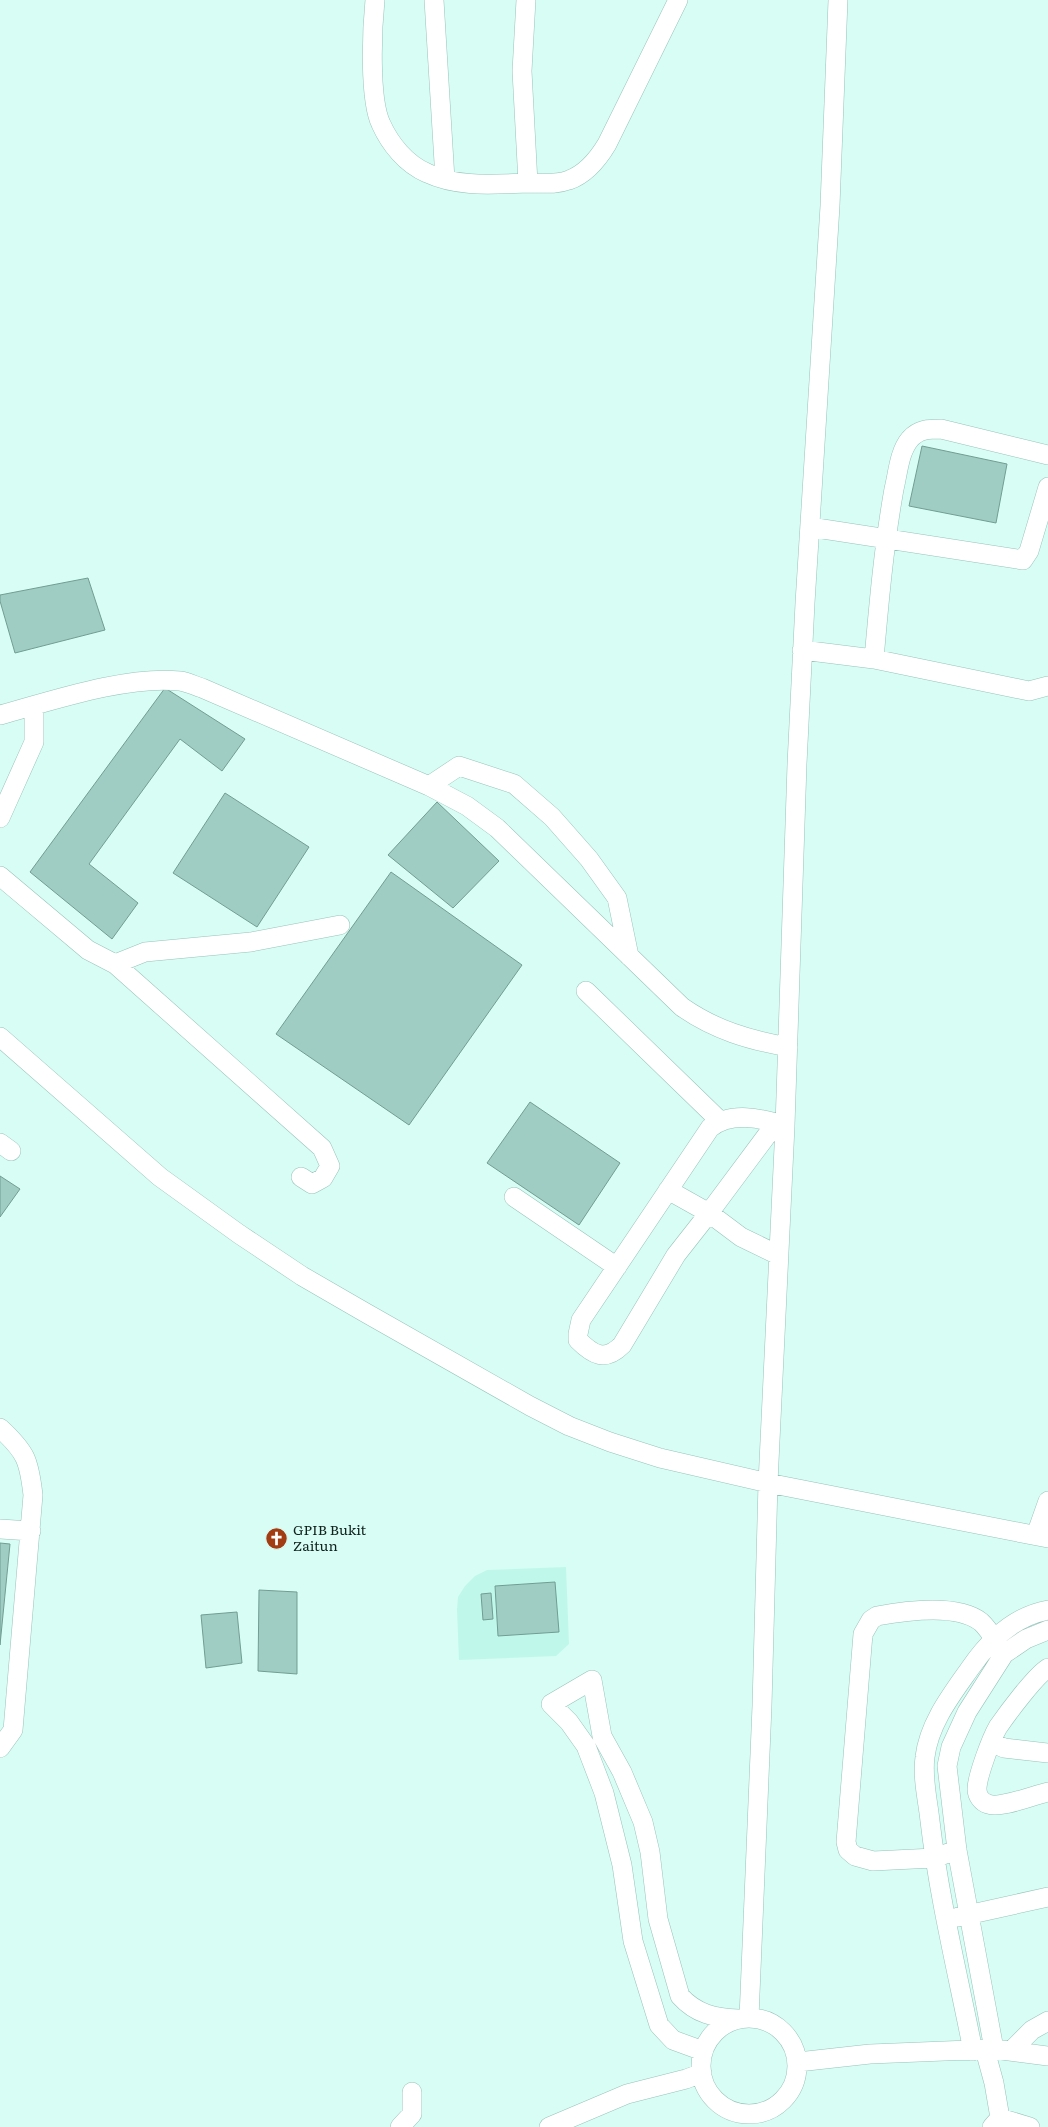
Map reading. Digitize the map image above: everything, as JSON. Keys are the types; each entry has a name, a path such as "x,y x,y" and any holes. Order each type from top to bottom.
{"street":[{"path":"374,0 373,99 380,123 391,141 406,159 426,173 479,186 528,183 551,184 570,180 597,160 607,144 678,0"},
{"path":"434,0 445,179"},
{"path":"526,0 522,71 528,183"},
{"path":"744,2018 762,1706 781,1125 788,1047 802,650 829,216 838,0"},
{"path":"874,659 885,538 900,458 910,439 918,432 927,429 941,429 1048,455"},
{"path":"810,527 1023,560 1027,557 1048,487"},
{"path":"802,650 874,659 1029,691 1048,686"},
{"path":"0,715 83,693 144,682 182,682 211,692 429,786 466,806 497,828 682,1007 701,1020 724,1031 754,1041 788,1047"},
{"path":"0,818 34,742 34,706"},
{"path":"429,786 459,766 514,784 552,817 589,859 617,898 629,956"},
{"path":"0,876 88,950 115,964 322,1148 330,1166 323,1178 312,1184 301,1177"},
{"path":"115,964 145,952 251,942 340,925"},
{"path":"586,991 719,1120"},
{"path":"0,1037 160,1177 238,1234 366,1313 530,1406 570,1426 610,1442 660,1458 768,1483 1042,1536 1048,1501"},
{"path":"733,1118 750,1118 781,1125 676,1255 616,1352 607,1356 588,1350 578,1340 581,1320 710,1128 719,1120 733,1118"},
{"path":"668,1190 708,1213 741,1237 778,1255"},
{"path":"514,1197 617,1266"},
{"path":"0,1428 19,1446 30,1470 33,1495 14,1730 0,1748"},
{"path":"0,1529 31,1531"},
{"path":"957,1850 934,1858 873,1861 855,1856 848,1850 846,1842 864,1634 871,1620 876,1616 921,1610 963,1614 981,1622 999,1647"},
{"path":"1030,2127 996,2122 991,2050 970,1916 957,1850 947,1766 951,1747 1011,1625 1048,1610"},
{"path":"991,2050 946,1919 934,1858 925,1757 931,1734 947,1700 975,1661 999,1647 1048,1630"},
{"path":"1048,1668 1035,1680 1004,1720 991,1742 977,1790 980,1799 998,1806 1048,1792"},
{"path":"703,2051 673,2040 659,2025 633,1941 622,1865 604,1793 594,1741 592,1680 551,1704 569,1722 594,1741 622,1772 642,1822 650,1852 658,1919 680,1996 705,2015 744,2018 764,2020 782,2031 794,2048 798,2062 797,2075 793,2087 786,2098 751,2121 724,2107 713,2098 706,2087 702,2073 703,2051 711,2036 723,2025 744,2018"},
{"path":"947,1700 967,1712"},
{"path":"991,1742 1004,1748 1048,1753"},
{"path":"946,1919 970,1916 1048,1897"},
{"path":"991,2050 1048,2021"},
{"path":"798,2062 870,2054 991,2050 1048,2056"},
{"path":"549,2127 627,2094 702,2073"},
{"path":"400,2127 412,2114 412,2092"}],"shaded area":[{"path":"566,1567 569,1644 556,1656 459,1660 458,1597 475,1576 487,1570"}],"building":[{"path":"922,446 1007,464 996,523 909,506"},
{"path":"88,578 105,630 15,653 0,601 0,595"},
{"path":"165,688 245,739 222,771 180,739 89,864 138,903 112,939 30,872"},
{"path":"225,793 309,847 257,927 173,873"},
{"path":"437,802 499,861 453,908 388,855"},
{"path":"391,872 522,965 409,1125 276,1034"},
{"path":"530,1102 620,1163 579,1225 487,1163"},
{"path":"0,1176 20,1189 0,1217"},
{"path":"0,1543 10,1544 0,1645"},
{"path":"555,1582 559,1632 498,1636 495,1586"},
{"path":"259,1590 297,1592 297,1674 258,1671"},
{"path":"491,1593 493,1619 483,1620 481,1594"},
{"path":"237,1612 242,1663 206,1668 201,1615"}],"place":[{"name":"GPIB Bukit Zaitun","path":"277,1538"}]}
